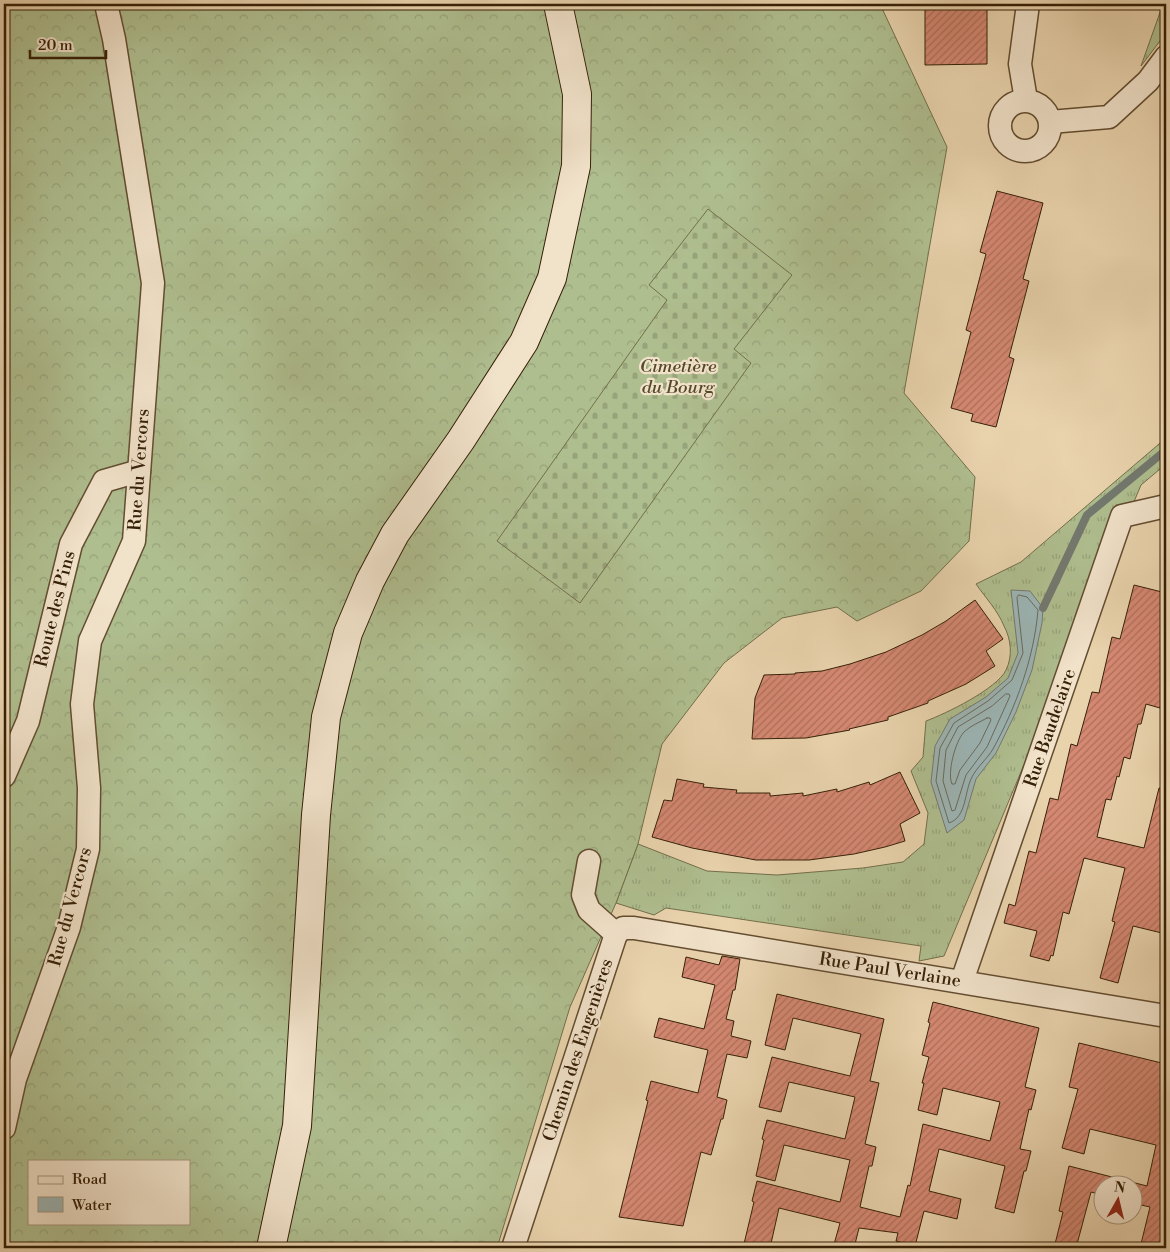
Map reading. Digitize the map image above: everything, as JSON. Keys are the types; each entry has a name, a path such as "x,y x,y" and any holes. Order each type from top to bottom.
{"main road":[{"path":"271,1248 297,1126 316,815 326,717 348,633 370,581 395,534 461,440 524,342 552,278 576,166 577,94 558,4"}],"street":[{"name":"Rue du Vercors","path":"4,1128 15,1079 69,927 88,849 89,788 82,704 90,640 134,541 153,283 114,40 106,4"},
{"path":"1026,100 1020,64 1028,4"},
{"path":"1050,122 1108,117 1148,82 1166,57"},
{"path":"1026,100 1040,106 1047,113 1050,122 1048,138 1036,148 1022,151 1008,145 1000,132 1001,117 1005,109 1012,103 1026,100"},
{"name":"Route des Pins","path":"4,776 28,721 71,544 104,481 139,471"},
{"name":"Rue Baudelaire","path":"962,982 1122,516 1166,506"},
{"path":"590,862 583,895 589,910 616,934"},
{"name":"Rue Paul Verlaine","path":"616,934 623,928 634,928 1166,1016"},
{"name":"Chemin des Engenières","path":"513,1248 616,934"}],"green space":[{"path":"4,4 880,4 947,147 904,393 975,477 969,541 921,591 857,621 837,607 782,618 724,663 662,744 638,844 616,903 570,1007 497,1248 4,1248"},
{"path":"1163,4 1166,4 1166,33 1141,66"},
{"name":"Cimetière du Bourg","path":"708,209 792,275 734,349 751,363 580,603 497,541 667,300 649,285"},
{"path":"1166,438 1166,464 1141,485 944,956 919,961 921,946 666,908 654,915 616,903 638,844 707,871 777,875 863,868 903,862 924,844 928,813 911,771 923,757 926,721 982,693 1001,677 1010,659 1010,642 1006,631 991,604 976,584 1021,562"}],"water":[{"path":"1011,590 1030,591 1043,608 1042,623 1032,670 1016,712 996,753 976,779 964,820 947,833 931,782 935,746 950,719 986,697 1008,678 1018,653"}],"building":[{"path":"925,4 987,4 987,64 925,65"},
{"path":"997,191 1043,203 1023,279 1029,281 1009,357 1014,359 996,427 971,421 973,414 951,408 971,332 966,330 986,254 980,252"},
{"path":"1134,585 1166,593 1166,681 1160,708 1146,704 1141,724 1138,724 1130,759 1124,757 1111,800 1106,799 1097,837 1144,848 1159,788 1166,789 1166,934 1133,926 1118,983 1100,978 1115,922 1112,921 1125,868 1084,858 1069,914 1063,912 1053,956 1051,955 1049,961 1030,956 1037,931 1004,923 1009,904 1015,906 1029,851 1036,853 1050,798 1058,800 1071,744 1077,746 1092,692 1099,693 1112,637 1120,639"},
{"path":"975,600 1003,639 986,651 995,666 966,684 928,701 928,703 888,717 888,720 850,730 806,738 752,739 755,698 764,675 822,671 886,652 946,621"},
{"path":"900,772 920,813 900,824 905,841 885,847 854,854 809,860 756,860 692,848 652,837 664,800 672,801 677,779 704,784 703,787 737,790 736,793 770,793 770,796 803,793 803,796 837,789 837,792 869,782 870,785"},
{"path":"722,956 740,959 735,990 733,990 726,1019 734,1021 731,1036 751,1041 747,1058 727,1054 717,1097 727,1100 723,1119 721,1119 711,1155 701,1152 683,1226 619,1217 648,1101 646,1100 651,1081 698,1093 708,1050 654,1037 659,1018 704,1029 715,985 682,977 686,957 719,965"},
{"path":"777,994 884,1019 870,1081 879,1083 865,1144 876,1147 872,1166 869,1166 860,1207 900,1217 908,1185 910,1186 923,1124 990,1141 1000,1102 943,1088 937,1115 918,1110 924,1083 922,1083 929,1057 922,1055 933,1002 1039,1028 1025,1087 1036,1090 1031,1110 1029,1109 1020,1149 1031,1151 1014,1213 995,1208 1005,1166 939,1149 929,1191 961,1199 957,1219 924,1211 915,1246 896,1241 898,1233 859,1228 854,1248 833,1248 840,1223 779,1208 770,1248 743,1248 757,1181 840,1202 850,1160 784,1145 775,1181 756,1176 767,1120 845,1139 855,1097 789,1082 781,1112 759,1107 772,1057 850,1076 861,1034 793,1018 785,1050 765,1045"},
{"path":"1079,1043 1166,1064 1166,1227 1161,1248 1140,1248 1150,1207 1142,1205 1142,1185 1147,1186 1156,1145 1090,1129 1084,1154 1062,1148 1078,1089 1069,1087"},
{"path":"1069,1166 1100,1174 1092,1174 1092,1192 1076,1248 1054,1248 1063,1212 1059,1211"}],"waterway":[{"path":"1043,608 1087,515 1166,450"}]}
